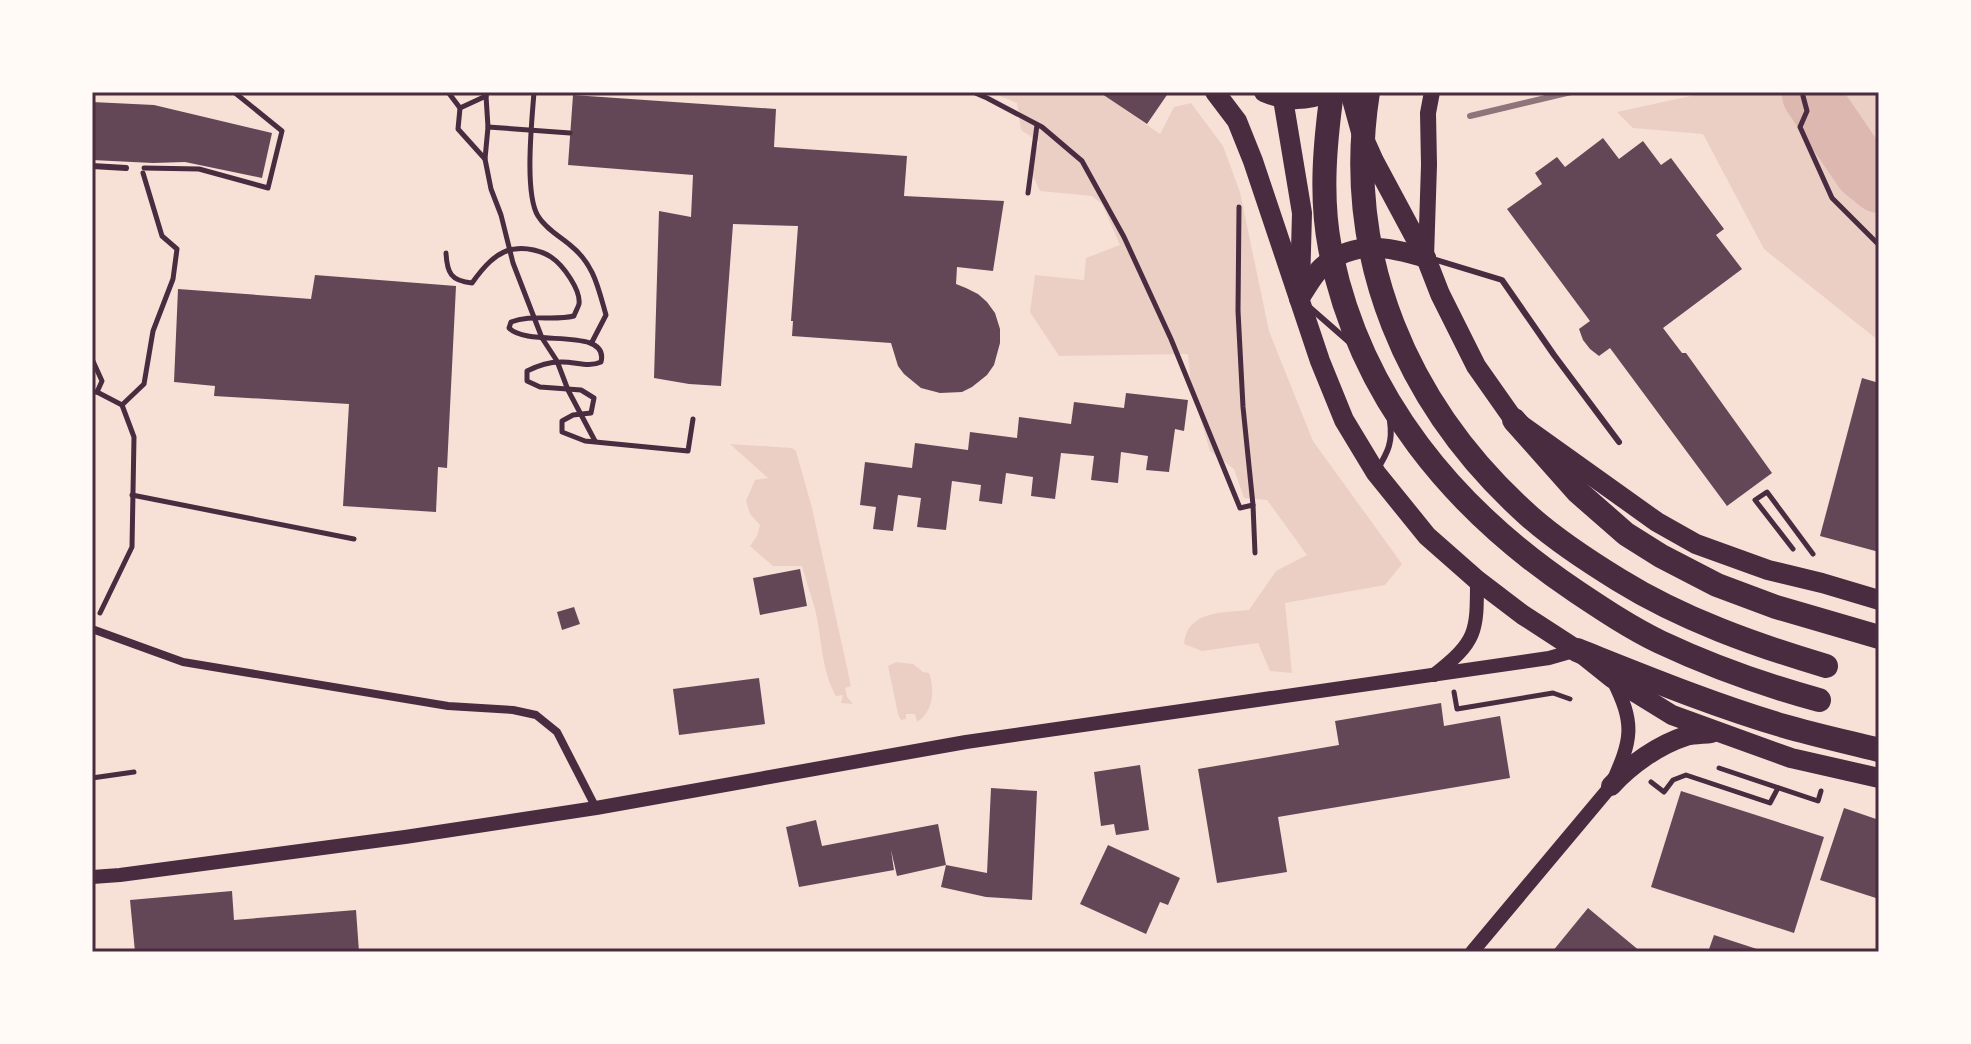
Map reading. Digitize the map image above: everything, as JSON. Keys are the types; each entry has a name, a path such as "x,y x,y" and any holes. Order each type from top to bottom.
{"highway":[{"path":"1331,92 1324,183 1330,246 1339,286 1361,347 1384,394 1421,451 1461,497 1510,544 1606,612 1660,642 1725,669 1819,700"},
{"path":"1368,92 1363,128 1362,177 1367,227 1378,282 1398,338 1421,384 1456,436 1530,517 1621,581 1734,636 1826,666"},
{"path":"1514,420 1578,492 1626,534 1661,556 1717,585 1776,607 1879,637"},
{"path":"1577,650 1747,714 1879,750"}],"main road":[{"path":"1215,92 1237,121 1264,189 1320,361 1344,420 1376,473 1427,536 1523,615 1577,650 1612,678 1672,715 1791,758 1879,778"},
{"path":"1299,299 1302,213 1273,96 1306,100 1331,92"},
{"path":"1350,92 1361,132 1426,258 1440,294 1476,366 1514,420 1657,522 1696,544 1768,570 1879,600"},
{"path":"1426,258 1428,113 1432,92"},
{"path":"1299,299 1321,267 1348,251 1376,247 1401,250 1426,258"},
{"path":"1611,786 1625,771 1663,746 1687,735 1719,732"}],"street":[{"path":"1433,675 1469,642 1477,621 1477,580"},
{"path":"92,629 183,662 448,706 513,710 536,715 557,732 596,808"},
{"path":"92,877 390,840 596,808 966,742 1549,658 1577,650"},
{"path":"1472,952 1611,786 1628,742 1629,721 1623,699 1612,678"}],"lane":[{"path":"92,166 126,168"},
{"path":"1426,258 1502,280 1619,442"},
{"path":"1299,299 1352,344 1365,362 1389,414 1392,436 1376,473"}],"path":[{"path":"122,405 144,384 153,331 173,279 177,249 162,236 142,168 199,169 268,188 282,131 234,92"},
{"path":"448,92 460,108 458,129 485,159"},
{"path":"534,92 530,181 538,216 584,258 594,273 606,315 592,342"},
{"path":"973,92 1037,125 1082,161 1124,237 1171,339 1240,508 1253,505"},
{"path":"460,108 486,94 488,127 485,159 509,250 542,338 557,361 595,442"},
{"path":"1803,96 1807,111 1800,127 1832,198 1879,245"},
{"path":"1028,193 1037,125"},
{"path":"488,127 570,133"},
{"path":"1239,206 1238,311 1255,553"},
{"path":"446,253 447,268 463,282 472,283 489,262 516,248 534,250 551,257 569,275 579,305 574,316 519,319 511,322 509,328 515,334 526,337 592,342 601,350 601,362 594,365 557,361 527,371 527,381 540,387 581,390 594,398 591,413 573,415 562,421 562,432 585,441 688,451 693,419"},
{"path":"92,359 102,381 94,392 122,405 134,437 132,547 99,615"},
{"path":"1814,555 1767,492 1755,500 1822,583"},
{"path":"132,495 354,539"},
{"path":"1454,691 1457,709 1553,693 1570,699"},
{"path":"1719,768 1818,801"},
{"path":"92,778 134,772"},
{"path":"1650,781 1664,792 1673,780 1686,775 1770,803 1778,788"}],"shaded area":[{"path":"990,92 1099,92 1160,134 1174,107 1191,103 1223,146 1240,192 1269,331 1313,441 1402,564 1385,585 1285,603 1292,673 1270,671 1258,643 1202,651 1184,644 1187,633 1199,619 1218,613 1249,610 1276,571 1307,555 1267,500 1244,498 1234,469 1210,451 1191,387 1188,354 1059,356 1030,312 1035,275 1084,280 1086,258 1120,245 1102,204 1092,196 1040,191 1029,168 1039,142 1021,130 1017,103"},
{"path":"1709,92 1879,92 1879,339 1764,249 1703,134 1633,128 1617,112"},
{"path":"730,444 792,448 796,451 812,508 851,686 845,688 847,697 853,704 841,703 843,695 836,696 831,686 815,609 802,566 773,566 750,546 760,525 750,514 746,501 755,480 768,478"},
{"path":"896,662 913,664 929,673 932,700 927,712 917,722 915,714 906,714 906,719 901,720 898,714 888,666"}],"building":[{"path":"1099,92 1169,92 1147,124"},
{"path":"573,95 776,109 774,147 907,156 904,196 1004,201 993,271 957,267 956,284 978,294 995,313 1000,343 994,365 972,387 962,392 940,393 921,388 904,374 898,366 891,343 792,336 798,226 733,224 721,386 654,378 659,211 691,217 693,175 568,165"},
{"path":"92,102 154,105 272,133 262,178 185,162 92,160"},
{"path":"1603,138 1619,159 1643,141 1661,165 1671,158 1724,229 1716,235 1742,269 1663,328 1682,353 1686,353 1772,473 1727,506 1610,348 1599,356 1583,340 1579,329 1590,321 1507,209 1542,184 1535,173 1557,157 1565,167"},
{"path":"315,275 456,286 447,468 438,467 436,512 343,506 349,404 214,396 215,386 174,382 178,289 311,299"},
{"path":"1862,378 1879,383 1879,552 1820,536"},
{"path":"1126,393 1188,400 1184,431 1175,429 1169,472 1146,470 1148,456 1121,452 1118,483 1091,480 1094,456 1061,453 1055,499 1031,496 1033,477 1006,473 1002,504 979,501 981,485 952,481 946,530 917,527 921,498 898,495 893,531 873,529 876,507 860,505 865,462 912,468 915,443 968,450 970,432 1017,438 1019,417 1071,424 1074,402 1124,408"},
{"path":"800,569 807,606 760,615 753,578"},
{"path":"574,607 580,624 562,630 557,612"},
{"path":"759,678 765,724 679,735 673,689"},
{"path":"1441,703 1444,726 1500,716 1510,778 1278,817 1287,872 1217,883 1198,769 1339,745 1335,721"},
{"path":"1140,765 1149,830 1116,835 1114,824 1101,826 1094,772"},
{"path":"991,788 1037,791 1032,900 986,897 941,887 946,865 987,873"},
{"path":"1681,791 1824,837 1794,933 1651,887"},
{"path":"1844,808 1879,820 1879,899 1820,880"},
{"path":"816,820 822,846 938,824 946,865 897,876 891,850 894,870 799,887 786,827"},
{"path":"1108,845 1180,878 1168,905 1160,902 1146,934 1080,904"},
{"path":"232,891 234,920 356,910 359,952 135,952 130,900"},
{"path":"1588,908 1641,952 1552,952"},
{"path":"1714,935 1763,951 1763,952 1708,952"}],"waterway":[{"path":"1811,95 1863,171 1879,184"}],"railway":[{"path":"1470,116 1571,92"}]}
